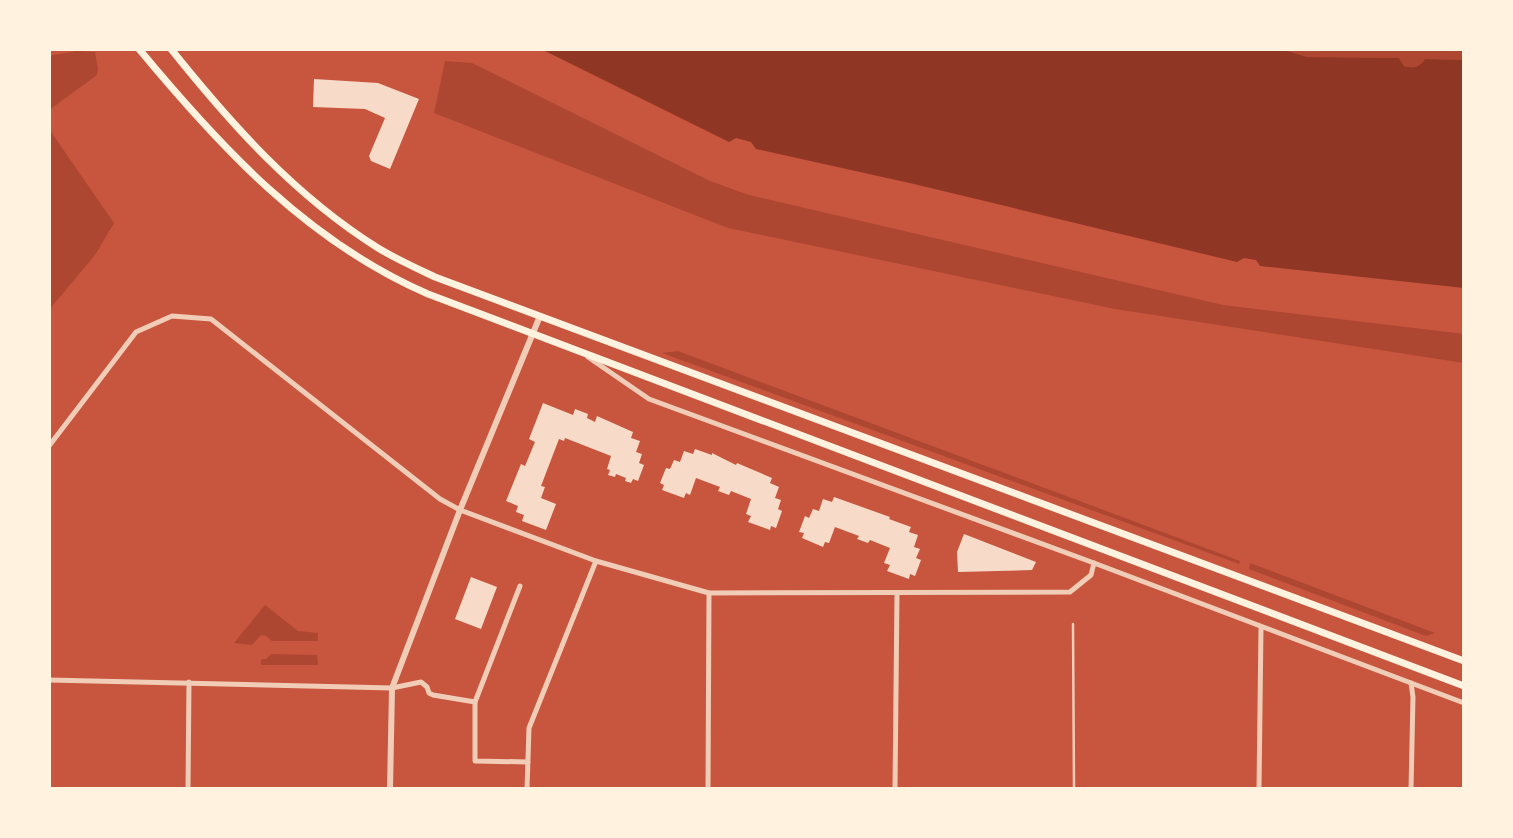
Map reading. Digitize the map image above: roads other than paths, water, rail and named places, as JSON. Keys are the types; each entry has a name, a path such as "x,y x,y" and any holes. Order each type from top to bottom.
{"main road":[{"path":"139,49 190,110 279,198 349,253 392,279 1464,686"},
{"path":"170,49 222,112 289,180 379,248 435,277 1464,662"}],"street":[{"path":"49,446 136,332 172,316 211,319 440,499 460,510 596,561 709,593 1069,592 1091,575 1094,562"},
{"path":"390,789 392,688 460,510 540,316"},
{"path":"577,350 649,399 1094,562 1261,628 1464,703"},
{"path":"527,789 529,728 596,561"},
{"path":"520,586 475,702 475,761 528,762"},
{"path":"708,789 709,593"},
{"path":"895,789 897,593"},
{"path":"1259,789 1261,628"},
{"path":"49,680 392,688 421,682 433,695 475,702"},
{"path":"188,789 189,682"},
{"path":"1411,683 1411,789"}],"lane":[{"path":"1073,624 1074,789"}]}
